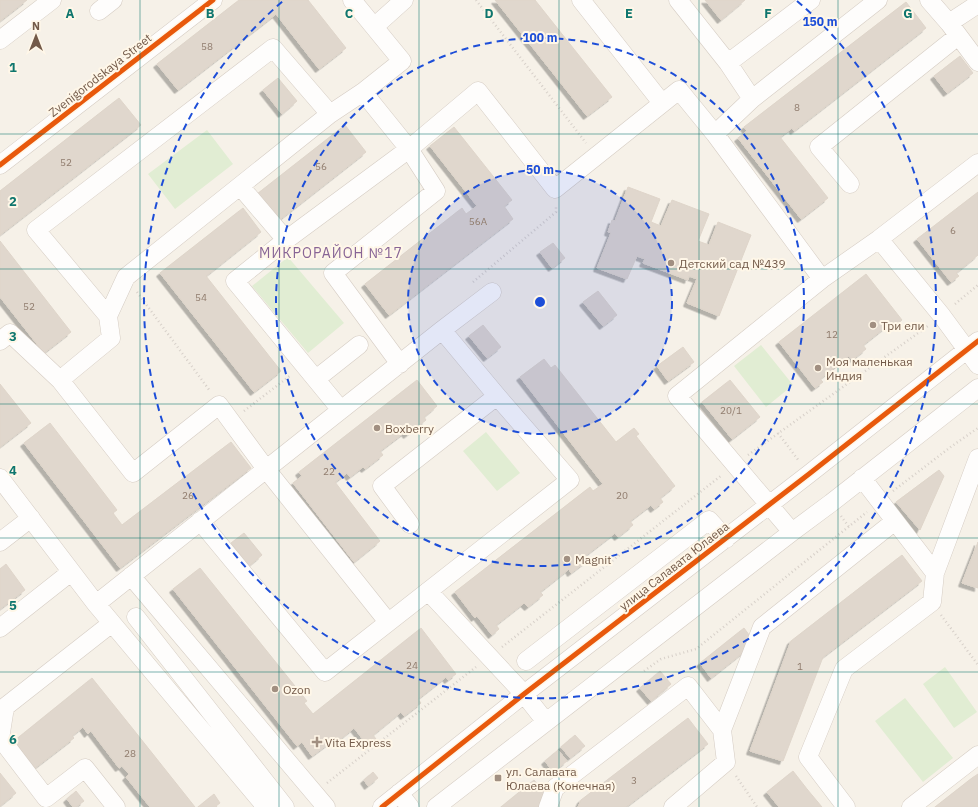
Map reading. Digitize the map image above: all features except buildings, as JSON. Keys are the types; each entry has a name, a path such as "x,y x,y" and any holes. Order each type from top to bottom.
{"street":[{"path":"0,40 52,0"},
{"path":"99,11 113,0"},
{"name":"Zvenigorodskaya Street","path":"0,165 213,0"},
{"path":"108,316 126,277 330,114 363,92 402,61 352,0"},
{"path":"374,27 404,0"},
{"path":"581,0 662,103"},
{"path":"678,0 728,63 752,99"},
{"path":"728,63 811,0"},
{"path":"716,134 752,99 878,0"},
{"path":"929,0 978,62"},
{"path":"850,184 819,147 954,30 978,4"},
{"path":"60,380 111,338 108,316 36,230 273,48 330,114"},
{"path":"341,410 235,281 286,240 409,149 478,91 556,189 679,90 716,134 822,279"},
{"path":"363,92 409,149 436,191 333,274 400,364"},
{"path":"792,532 678,396 822,279 879,239 978,163"},
{"path":"240,186 286,240"},
{"path":"879,239 942,316 972,345 978,365"},
{"path":"96,604 492,292"},
{"path":"200,521 325,672 570,480 442,330"},
{"path":"0,341 10,333 60,380 133,473 219,405 266,469 388,622"},
{"path":"316,379 359,345"},
{"name":"улица Салавата Юлаева","path":"382,807 404,800 524,694 769,506 972,345"},
{"path":"436,807 978,388"},
{"path":"410,524 382,486 497,396"},
{"path":"846,807 808,757 844,669 932,602 935,572 978,458"},
{"path":"0,478 96,604 266,807"},
{"path":"862,478 935,572"},
{"path":"0,542 31,518"},
{"path":"526,661 709,520 726,539"},
{"path":"673,807 726,762 722,730 762,628 895,521"},
{"path":"0,628 71,572"},
{"path":"131,576 326,807"},
{"path":"428,591 524,694 546,722"},
{"path":"136,617 285,807"},
{"path":"112,623 4,707 0,739 46,798 84,768 116,807"},
{"path":"548,807 556,788 688,686 722,730"},
{"path":"911,807 978,755"}],"path":[{"path":"476,0 596,156"},
{"path":"473,282 556,212 556,189"},
{"path":"126,277 219,405"},
{"path":"314,793 735,464 942,316 978,285"},
{"path":"231,421 304,364"},
{"path":"642,672 660,659 696,649 880,502 952,446 978,428"},
{"path":"932,602 978,665"},
{"path":"726,762 757,807"}],"green space":[{"path":"207,130 233,164 175,209 148,174"},
{"path":"288,257 344,323 308,353 252,286"},
{"path":"761,345 793,385 766,407 734,366"},
{"path":"486,432 520,473 497,491 463,451"},
{"path":"945,667 977,712 954,728 923,684"},
{"path":"905,698 953,758 923,782 875,721"}],"cycle path":[{"path":"0,165 213,0"},
{"path":"382,807 524,694 809,474 978,341"}],"place":[{"name":"Детский сад №439","path":"671,263"},
{"name":"Три ели","path":"873,325"},
{"name":"Моя маленькая Индия","path":"818,368"},
{"name":"Boxberry","path":"377,428"},
{"name":"Magnit","path":"567,559"},
{"name":"Ozon","path":"275,689"},
{"name":"Vita Express","path":"317,742"},
{"name":"ул. Салавата Юлаева (Конечная)","path":"498,778"}],"district":[{"name":"МИКРОРАЙОН №17","path":"331,253"}]}
